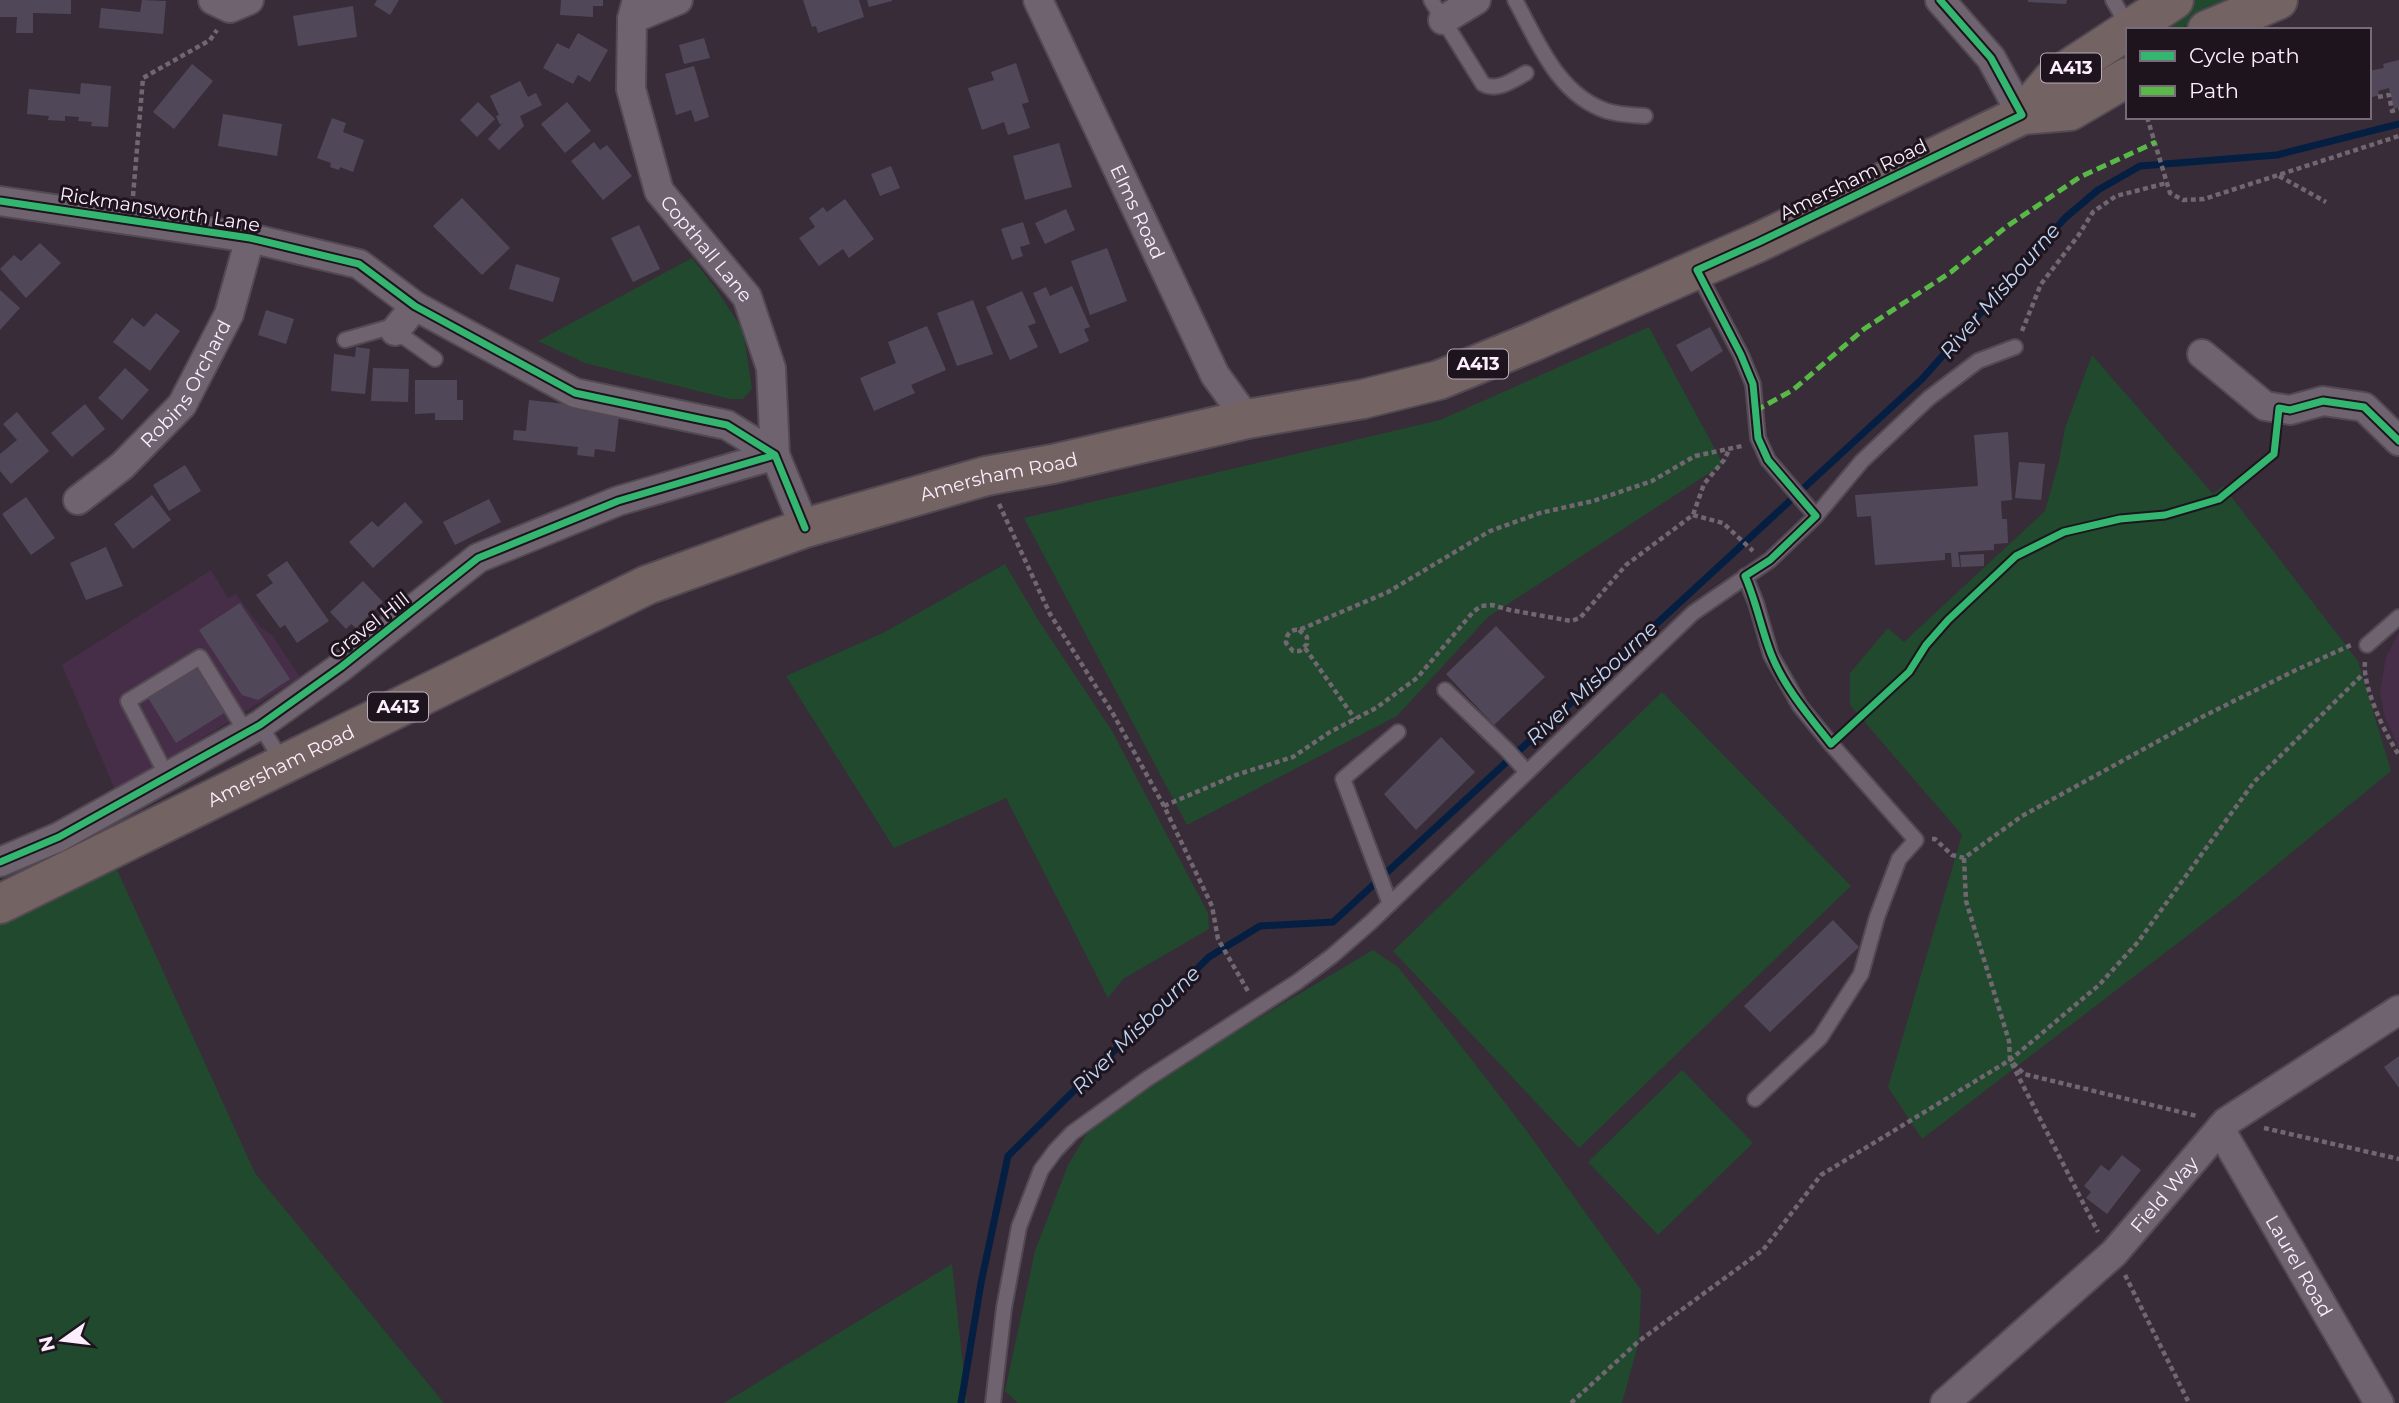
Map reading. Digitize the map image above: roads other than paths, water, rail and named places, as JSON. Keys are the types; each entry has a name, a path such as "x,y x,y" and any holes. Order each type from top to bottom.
{"highway":[{"name":"Amersham Road","path":"2132,28 2174,0"},
{"path":"2212,28 2278,0"},
{"name":"Amersham Road","path":"2022,115 2053,79 2126,32"},
{"name":"Amersham Road","path":"0,904 647,585 804,528 986,476 1053,464 1247,419 1363,398 1439,380 1759,242 2022,115 2070,111 2126,77"}],"street":[{"path":"634,10 678,0"},
{"name":"Elms Road","path":"1038,0 1215,375 1247,419"},
{"path":"1437,10 1476,0"},
{"path":"1940,0 1991,58 2022,115"},
{"name":"Copthall Lane","path":"634,10 631,89 659,191 747,297 771,368 775,456"},
{"name":"Rickmansworth Lane","path":"0,201 250,238 359,264 415,306 575,393 727,425 775,456"},
{"name":"Robins Orchard","path":"78,500 122,466 182,405 229,314 250,238"},
{"path":"395,331 415,306"},
{"path":"2202,354 2264,406 2290,410 2323,401 2364,407 2399,441"},
{"path":"775,456 804,528"},
{"name":"Gravel Hill","path":"0,862 58,837 253,728 341,667 478,558 618,501 775,456"},
{"name":"Field Way","path":"1945,1403 2114,1253 2211,1123 2225,1122 2399,1010"},
{"name":"Laurel Road","path":"2211,1123 2379,1403"}],"lane":[{"path":"1515,0 1559,78 1570,89 1605,110 1645,116"},
{"path":"2113,0 2128,28"},
{"path":"1437,10 1483,85 1489,88 1497,87 1526,73"},
{"path":"1697,270 1753,384 1758,438 1768,460 1816,516"},
{"path":"345,341 390,327 435,359"},
{"path":"993,1403 1004,1308 1019,1227 1041,1170 1072,1133 1332,956 1390,904 1693,613 1770,560 1816,516 1861,461 1929,398 1978,362 2015,347"},
{"path":"1745,576 1771,654 1800,706 1916,839 1899,859 1877,917 1861,974 1820,1038 1755,1099"},
{"path":"2367,645 2399,617"},
{"path":"167,776 128,701 200,657 283,763"},
{"path":"1445,690 1527,772"},
{"path":"1390,904 1343,779 1398,732"}],"waterway":[{"name":"River Misbourne","path":"961,1403 981,1283 1008,1156 1209,957 1260,926 1333,922 1922,379 2065,218 2098,190 2140,166 2277,155 2399,124"}]}
